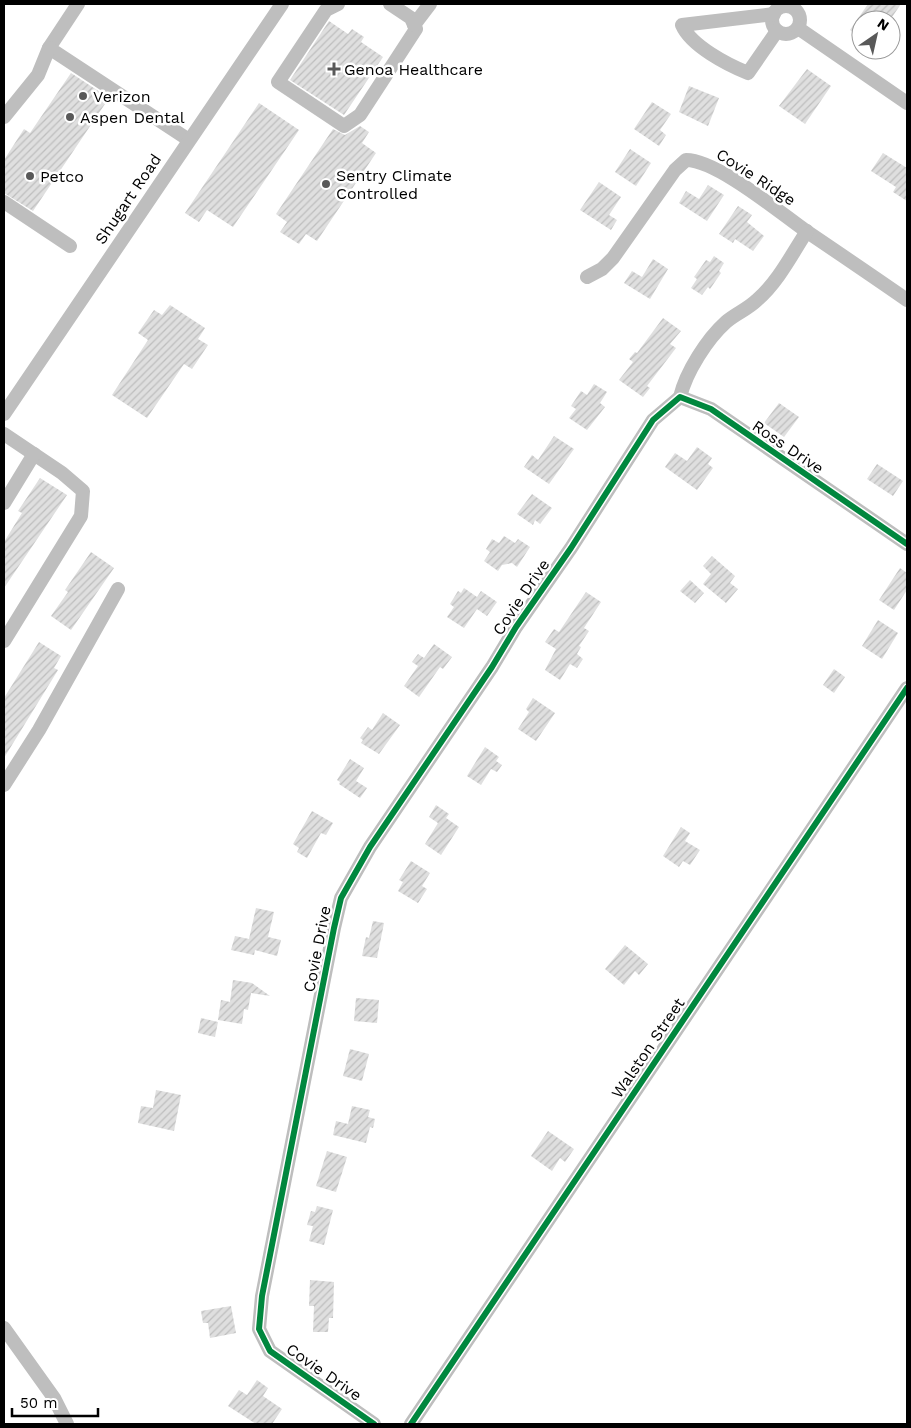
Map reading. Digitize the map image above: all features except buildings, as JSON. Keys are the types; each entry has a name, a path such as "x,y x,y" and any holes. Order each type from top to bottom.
{"street":[{"path":"4,117 38,75 49,48 78,4"},
{"name":"Shugart Road","path":"6,408 282,4"},
{"path":"338,4 326,10 278,82 344,126 360,115 416,29 411,18 390,4"},
{"path":"414,25 430,4"},
{"path":"777,31 748,73 726,64 685,34 682,25 774,14 781,8 794,9 799,15 798,28"},
{"path":"774,14 773,23 777,31 786,34 798,28"},
{"path":"798,28 907,103"},
{"path":"49,48 188,140"},
{"name":"Covie Ridge","path":"587,277 602,269 613,258 675,170 686,160 696,160 714,168 907,300"},
{"path":"4,202 70,246"},
{"path":"680,397 684,382 698,357 724,323 757,301 781,272 806,231"},
{"name":"Covie Drive","path":"374,1424 270,1351 259,1328 264,1286 338,909 360,862 492,667 516,627 571,548 654,420 680,397"},
{"name":"Ross Drive","path":"680,397 711,409 907,544"},
{"path":"4,434 83,491 81,516 4,641"},
{"path":"4,503 34,454"},
{"path":"4,785 39,730 118,589"},
{"name":"Walston Street","path":"411,1424 907,688"},
{"path":"4,1328 54,1398 67,1424"}],"cycle path":[{"path":"374,1424 270,1351 259,1329 262,1296 334,928 341,898 370,847 492,667 516,627 571,548 653,420 680,397 711,409 907,544"},
{"path":"411,1424 907,688"}],"place":[{"name":"Genoa Healthcare","path":"334,69"},
{"name":"Verizon","path":"83,96"},
{"name":"Aspen Dental","path":"70,117"},
{"name":"Petco","path":"30,176"},
{"name":"Sentry Climate Controlled","path":"326,184"}]}
